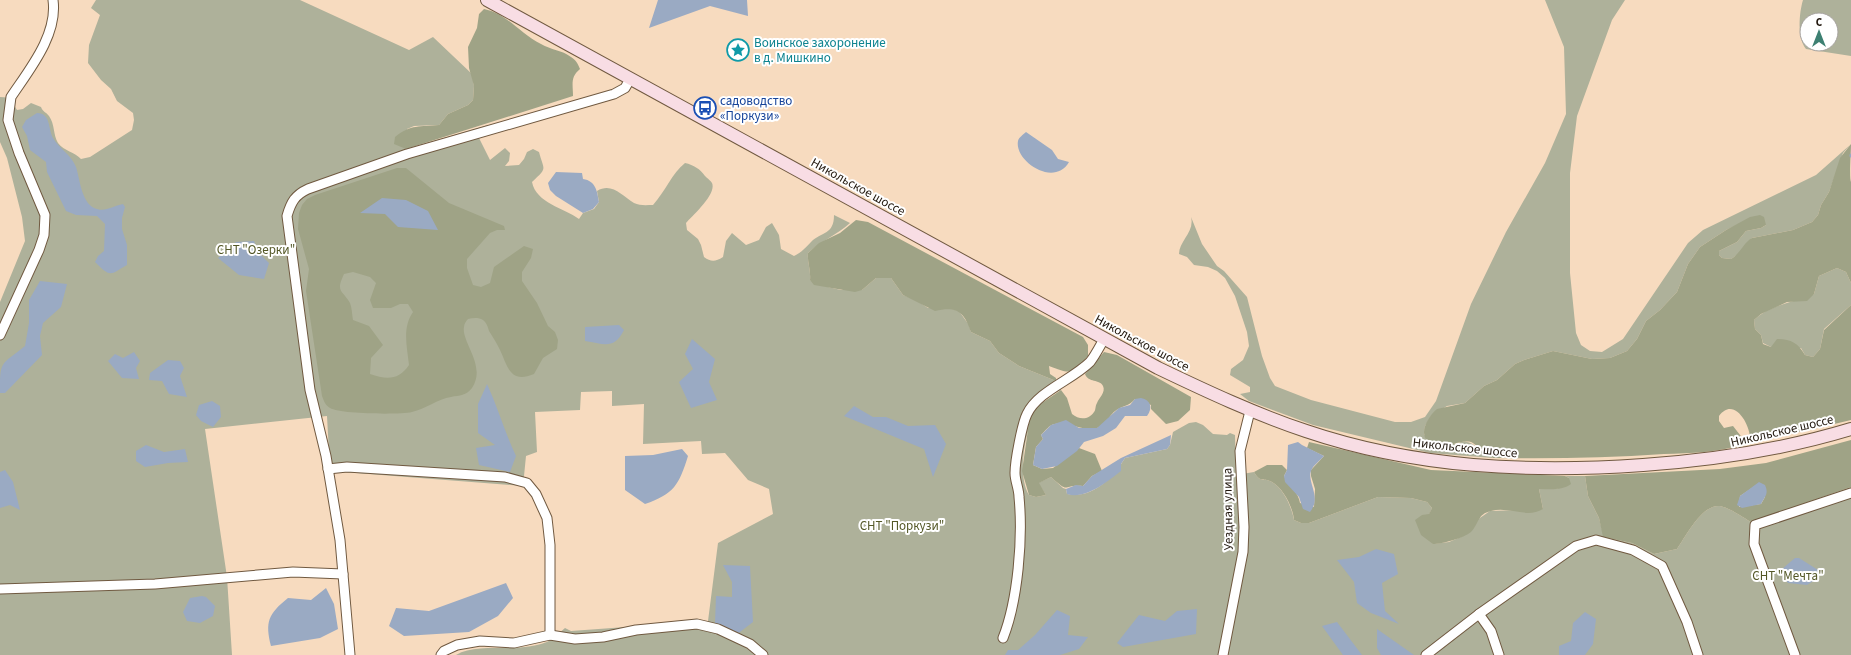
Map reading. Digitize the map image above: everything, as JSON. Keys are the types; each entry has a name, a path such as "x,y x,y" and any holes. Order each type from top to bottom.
{"main road":[{"name":"Никольское шоссе","path":"487,0 761,149 1104,339 1172,374 1250,411 1307,432 1371,449 1430,461 1514,468 1588,468 1706,460 1782,447 1851,429"}],"street":[{"path":"0,336 39,250 45,224 45,215 19,153 7,113 11,97 45,42 51,24 54,7 53,0"},
{"path":"350,655 340,540 328,469 310,390 287,216 291,202 300,193 308,189 407,154 614,94 624,88 630,79"},
{"path":"1003,638 1011,618 1018,563 1019,497 1015,473 1026,415 1038,400 1059,384 1068,380 1090,361 1104,339"},
{"name":"Уездная улица","path":"1224,655 1243,552 1244,526 1240,451 1250,411"},
{"path":"328,469 347,467 505,477 527,483 536,494 547,518 550,545 550,635"},
{"path":"1795,655 1754,544 1755,525 1851,493"},
{"path":"1426,655 1478,614 1576,546 1596,540 1633,550 1662,566 1686,622 1698,655"},
{"path":"0,589 155,584 293,572 343,574"},
{"path":"1478,614 1491,631 1499,655"},
{"path":"441,655 444,651 457,645 480,641 514,643 550,635 575,639 636,630 697,624 718,629 750,644 763,655"}],"green space":[{"path":"96,0 300,0 409,50 433,37 472,74 474,86 473,100 468,105 448,114 439,125 414,126 407,129 406,149 488,125 492,134 479,138 490,160 505,148 510,153 509,161 505,166 519,165 527,152 533,149 539,152 543,171 532,182 535,189 545,200 579,219 583,213 594,209 599,202 597,191 607,188 617,191 636,204 653,205 680,167 685,163 691,165 699,169 711,181 713,188 708,199 686,223 687,230 698,239 704,257 711,261 718,260 723,257 726,241 732,233 746,245 759,240 766,227 772,223 779,235 781,249 794,256 830,229 834,215 850,223 808,253 810,280 841,290 862,290 876,278 891,278 903,295 916,300 928,308 949,308 959,311 969,325 971,332 990,341 999,353 1019,366 1056,381 1061,390 1042,401 1038,406 1026,438 1023,475 1025,486 1029,495 1036,497 1046,495 1038,483 1051,477 1066,489 1067,494 1076,495 1094,490 1115,473 1125,458 1167,449 1170,445 1173,432 1189,423 1196,422 1203,425 1213,434 1227,435 1230,433 1235,435 1236,475 1254,472 1259,478 1272,482 1276,485 1287,499 1294,520 1301,523 1309,523 1378,497 1411,498 1427,502 1432,508 1429,515 1433,544 1449,542 1463,536 1474,527 1477,520 1490,511 1543,509 1539,489 1557,489 1569,478 1565,476 1585,476 1588,496 1599,518 1604,537 1632,543 1654,554 1677,549 1701,515 1713,507 1720,506 1728,509 1751,522 1851,487 1851,655 456,655 465,651 476,649 527,647 540,644 551,640 565,628 571,631 708,621 718,543 773,514 769,489 748,480 725,453 702,454 701,441 643,444 644,404 612,406 612,391 581,392 580,410 535,412 537,452 526,456 523,486 330,471 327,416 205,429 227,577 232,655 0,655 0,302 25,241 22,217 7,158 0,142 0,97 14,98 14,105 17,110 23,109 31,103 41,107 51,119 55,137 60,146 81,159 90,157 132,130 134,120 133,113 117,101 111,89 101,80 88,63 89,45 100,15 91,8"},
{"path":"1545,0 1625,0 1612,20 1577,116 1570,173 1570,273 1576,333 1581,345 1590,351 1602,352 1623,339 1688,243 1703,230 1816,175 1850,145 1843,153 1829,192 1821,205 1818,215 1812,222 1793,230 1752,238 1740,253 1731,259 1722,258 1719,255 1719,251 1737,242 1746,231 1761,228 1766,225 1743,222 1726,230 1700,247 1688,264 1677,292 1660,310 1646,321 1637,339 1627,351 1610,358 1592,359 1553,351 1524,360 1515,364 1497,380 1484,386 1465,403 1447,406 1431,416 1425,426 1424,435 1456,444 1469,442 1493,458 1430,453 1313,425 1249,401 1240,394 1250,392 1250,387 1230,375 1231,369 1243,360 1249,346 1247,332 1235,296 1225,278 1217,271 1208,267 1194,265 1187,257 1179,254 1181,245 1191,227 1191,217 1202,244 1217,266 1224,271 1247,297 1262,356 1270,378 1275,386 1311,400 1395,422 1411,422 1425,417 1436,401 1471,304 1506,232 1545,163 1566,114 1564,47"},
{"path":"1803,0 1851,0 1851,56 1825,52 1839,52 1839,12 1801,12"},
{"path":"484,9 500,15 534,40 574,59 580,69 573,78 573,96 406,149 394,144 395,137 406,130 416,127 439,125 448,114 468,105 473,100 474,86 469,68 468,47 477,28 479,14"},
{"path":"1851,144 1851,283 1846,272 1837,268 1819,276 1814,294 1807,301 1787,302 1761,314 1754,320 1755,329 1761,335 1763,344 1771,347 1777,339 1794,342 1800,347 1805,355 1813,357 1820,349 1824,330 1851,305 1851,420 1750,442 1750,435 1745,421 1736,411 1730,409 1725,410 1719,416 1719,421 1724,428 1733,426 1744,440 1743,444 1704,452 1621,456 1493,458 1471,442 1460,442 1440,447 1435,446 1426,440 1424,434 1425,426 1430,416 1437,409 1465,403 1484,386 1497,380 1515,364 1524,360 1553,351 1592,359 1610,358 1627,351 1637,339 1646,321 1660,310 1677,292 1688,264 1700,247 1726,230 1750,217 1760,215 1764,217 1766,225 1761,228 1746,231 1737,242 1719,251 1719,255 1722,258 1731,259 1752,238 1793,230 1812,222 1818,215 1821,205 1829,192 1840,158"},
{"path":"397,168 406,168 449,203 504,226 505,230 497,230 490,233 467,259 467,268 473,285 481,287 490,283 494,267 524,246 533,249 531,258 522,272 522,281 537,303 548,326 555,332 558,340 557,349 543,358 534,374 526,377 520,377 511,372 508,368 485,322 477,318 468,319 464,325 464,333 477,371 476,380 472,388 463,395 446,398 417,411 405,413 357,413 345,412 330,408 322,396 306,291 309,269 298,229 299,213 302,205 307,199","holes":["353,272 370,277 376,283 370,300 373,308 391,308 400,304 408,304 413,312 407,324 406,331 409,365 401,374 397,376 387,378 370,374 371,358 383,345 369,326 353,320 350,303 340,288 341,280 344,274"]},
{"path":"856,220 868,222 1083,337 1088,345 1088,356 1071,371 1067,372 1049,366 1050,374 1056,378 1056,381 1019,366 999,353 990,341 971,332 965,319 958,312 948,309 935,311 903,295 891,278 876,278 862,290 855,292 814,285 810,280 808,253 819,243 840,233"},
{"path":"1837,268 1846,272 1851,283 1851,305 1824,329 1820,349 1813,357 1805,355 1801,348 1771,347 1763,343 1761,335 1755,329 1754,320 1768,310 1814,294 1819,276"},
{"path":"1104,352 1117,355 1191,397 1190,410 1178,421 1166,424 1151,409 1151,405 1135,399 1130,404 1114,412 1100,427 1097,428 1086,429 1060,423 1047,428 1041,435 1043,439 1036,447 1033,465 1042,469 1053,468 1079,448 1095,454 1102,471 1092,476 1083,486 1066,488 1061,486 1051,477 1039,483 1046,495 1036,497 1029,495 1022,471 1030,416 1039,405 1061,390 1067,398 1072,414 1081,418 1087,418 1092,415 1104,388 1099,382 1089,379 1085,374"},
{"path":"1851,440 1851,487 1751,522 1728,509 1720,506 1713,507 1701,515 1695,522 1677,549 1654,554 1632,543 1603,537 1599,518 1588,496 1585,476 1720,469 1766,463","holes":["1755,486 1765,497 1761,504 1739,507 1740,496"]},
{"path":"1309,442 1431,470 1565,476 1569,478 1571,484 1560,489 1539,489 1543,509 1537,512 1524,513 1498,510 1486,512 1483,514 1474,529 1468,534 1437,544 1433,544 1421,535 1415,520 1422,515 1429,514 1432,508 1427,502 1411,498 1378,497 1309,523 1301,523 1294,520 1290,505 1280,489 1272,482 1259,478 1254,472 1267,465 1282,465 1287,470 1284,476 1298,496 1300,503 1314,507 1315,489 1311,476 1311,470 1324,456 1307,448"}],"water":[{"path":"658,0 747,0 748,16 710,6 649,28"},
{"path":"37,113 45,116 53,138 74,162 84,195 90,205 94,208 102,210 123,204 125,207 122,218 122,229 127,245 127,265 114,272 108,273 95,262 98,256 104,251 105,224 97,216 76,215 66,211 47,172 46,162 30,150 27,136 22,127 26,120"},
{"path":"1026,132 1052,150 1058,159 1069,162 1062,169 1054,172 1045,172 1036,169 1028,163 1018,149 1018,141"},
{"path":"556,172 582,173 583,179 591,182 595,187 599,202 593,209 583,213 556,196 550,190 548,183"},
{"path":"382,198 406,200 428,211 438,230 398,227 385,214 360,213"},
{"path":"254,241 259,253 269,263 264,279 239,275 218,258 236,242"},
{"path":"40,281 67,284 61,307 43,323 40,336 42,355 5,393 0,393 0,375 3,365 25,346 29,323 29,300"},
{"path":"619,325 624,330 616,341 612,343 603,344 585,341 585,327"},
{"path":"692,339 715,359 709,382 717,400 691,408 679,382 693,369 685,354"},
{"path":"134,352 140,361 136,368 139,379 122,378 108,361 115,354 123,358"},
{"path":"168,360 180,361 184,368 180,376 187,397 169,394 162,381 149,380 150,373"},
{"path":"487,384 516,456 510,472 479,465 476,448 495,445 478,433 478,404"},
{"path":"1141,398 1149,402 1150,405 1150,410 1147,416 1125,416 1116,428 1103,436 1084,442 1077,451 1057,466 1042,469 1033,465 1036,447 1043,439 1041,435 1051,425 1066,420 1079,428 1097,428 1119,408 1130,405 1135,399"},
{"path":"212,401 220,406 221,417 213,427 201,421 196,415 199,405"},
{"path":"854,406 873,417 886,417 908,426 935,425 946,444 933,477 924,449 844,416"},
{"path":"1171,435 1170,445 1167,449 1125,458 1121,464 1121,471 1103,485 1081,494 1067,494 1066,489 1076,485 1083,486 1092,476 1121,458"},
{"path":"1298,442 1324,456 1311,471 1310,476 1315,501 1310,512 1303,509 1299,497 1285,482 1284,476 1287,470 1288,445"},
{"path":"146,445 164,452 185,449 188,462 168,463 145,467 136,461 136,451"},
{"path":"682,449 688,456 682,474 669,492 645,504 625,490 625,456 653,455"},
{"path":"5,470 13,482 20,510 10,505 0,508 0,472"},
{"path":"1759,482 1765,485 1767,491 1761,504 1742,508 1737,505 1740,496"},
{"path":"1376,549 1394,554 1398,574 1382,583 1385,611 1399,624 1371,613 1357,603 1354,582 1337,560 1359,557"},
{"path":"1795,558 1799,558 1818,570 1818,578 1807,585 1788,583 1783,576 1782,569"},
{"path":"723,565 750,566 753,622 736,635 715,623 716,596 732,597 732,582"},
{"path":"506,583 513,598 498,616 469,632 404,636 389,626 396,608 429,611"},
{"path":"326,588 334,604 338,629 320,638 271,646 268,624 276,609 288,598 311,600"},
{"path":"202,596 206,597 215,606 213,616 200,623 187,621 183,612 190,598"},
{"path":"1197,609 1196,634 1123,647 1117,643 1139,615 1165,621 1177,611"},
{"path":"1057,610 1070,616 1068,635 1088,637 1079,649 1060,655 1005,655 1008,650 1018,650 1035,635"},
{"path":"1585,612 1596,619 1593,644 1585,655 1559,655 1559,646 1571,641 1573,623"},
{"path":"1337,622 1362,655 1343,655 1322,626"},
{"path":"1377,629 1414,655 1381,655 1377,648"}],"place":[{"name":"Воинское захоронение в д. Мишкино","path":"738,50"},
{"name":"садоводство «Поркузи»","path":"705,108"}],"park label":[{"name":"СНТ \"Озерки\"","path":"256,250"},
{"name":"СНТ \"Поркузи\"","path":"902,526"},
{"name":"СНТ \"Мечта\"","path":"1788,576"}]}
